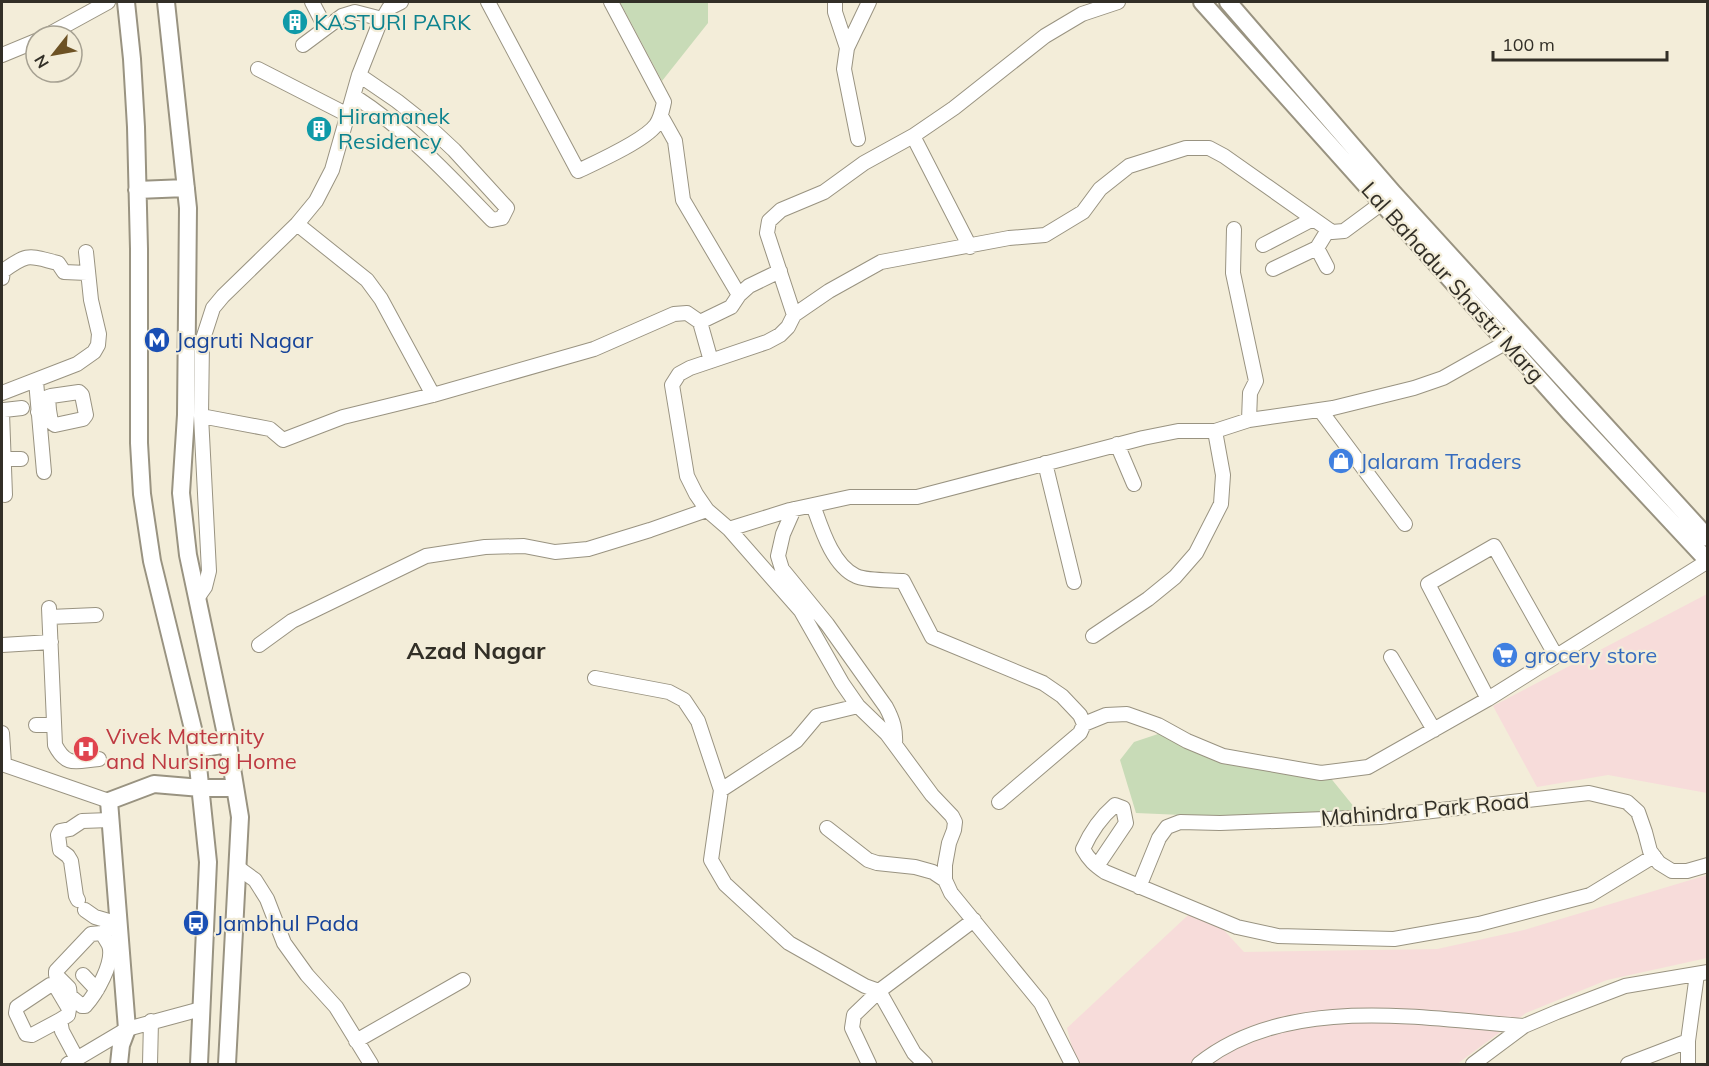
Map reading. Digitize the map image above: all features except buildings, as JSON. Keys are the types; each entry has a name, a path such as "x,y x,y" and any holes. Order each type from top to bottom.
{"main road":[{"path":"166,2 188,208 187,379 180,493 188,555 228,744 240,817 227,1065"},
{"name":"Lal Bahadur Shastri Marg","path":"1202,2 1317,130 1388,198 1655,493 1707,561"},
{"name":"Lal Bahadur Shastri Marg","path":"1228,2 1329,118 1388,198"},
{"path":"127,10 132,59 137,190 139,443 142,494 152,561 197,749 208,862 199,1065"},
{"path":"1228,31 1243,18"},
{"path":"1317,130 1329,118"},
{"path":"137,190 186,188"},
{"name":"Lal Bahadur Shastri Marg","path":"1655,493 1707,538"},
{"path":"197,749 228,744"},
{"path":"119,1065 121,1046 127,1029 110,801 154,784 234,788"}],"street":[{"path":"68,24 108,2"},
{"path":"312,2 325,27"},
{"path":"198,597 205,587 209,571 201,416 202,342 213,309 223,296 297,224 316,201 332,170 360,75 382,19 389,8 401,2"},
{"path":"488,2 578,171 622,149 655,127 661,116 663,102 611,2"},
{"path":"835,2 835,12 847,48"},
{"path":"794,315 767,233 769,222 781,210 824,192 864,163 913,136 954,108 1045,36 1082,14 1118,2"},
{"path":"858,139 844,69 847,48 862,4"},
{"path":"303,45 352,7 382,19"},
{"path":"2,55 24,46"},
{"path":"258,69 348,116"},
{"path":"354,96 387,118 441,166 492,220 502,218 507,208 453,150 404,106 360,75"},
{"path":"661,116 675,141 683,200 739,295"},
{"path":"913,136 970,247"},
{"path":"1072,1065 1041,1004 951,893 945,880 945,866 955,822 952,816 932,795 887,734 858,706 842,683 801,611 729,529 706,510 696,494 687,476 672,385 679,374 690,368 774,339 788,327 794,315 829,291 881,262 1009,238 1045,234 1083,212 1100,189 1129,166 1186,148 1209,148 1224,156 1332,232 1344,231 1388,198"},
{"path":"1263,245 1313,219"},
{"path":"297,224 367,280 381,299 433,395"},
{"path":"1234,229 1233,273 1256,381 1250,393 1249,420"},
{"path":"1273,269 1317,248 1328,230"},
{"path":"1317,248 1327,267"},
{"path":"2,393 86,359 94,352 98,345 99,334 91,300 86,252"},
{"path":"2,279 3,270 21,257 28,255 58,263 64,272 87,273"},
{"path":"700,322 731,307 749,286 780,271"},
{"path":"201,416 270,429 283,440 343,417 433,395 594,349 674,314 687,314 700,322 711,361"},
{"path":"729,529 794,509 850,497 917,497 1117,444 1178,431 1215,431 1249,420 1320,410 1414,388 1443,378 1514,338"},
{"path":"36,381 44,411 44,472"},
{"path":"5,495 2,413 4,410 22,408"},
{"path":"1320,410 1405,524"},
{"path":"1093,636 1148,599 1175,577 1196,553 1221,504 1222,475 1215,431"},
{"path":"1117,444 1134,484"},
{"path":"2,459 21,459"},
{"path":"1045,463 1074,582"},
{"path":"813,505 831,549 843,566 856,577 903,581 932,637 1043,683 1062,696 1080,715 1084,724"},
{"path":"794,509 783,534 778,556 782,569 827,624 886,707 896,732 895,745"},
{"path":"260,645 292,621 426,556 485,547 524,546 555,552 588,549 706,510"},
{"path":"1488,699 1428,584 1494,546 1556,657"},
{"path":"999,802 1080,733 1084,724 1106,715 1127,714 1158,725 1222,756 1321,773 1368,767 1488,699 1707,561"},
{"path":"93,762 73,764 61,756 55,745 49,612 96,615"},
{"path":"2,645 51,642"},
{"path":"1390,657 1434,730"},
{"path":"596,678 669,692 684,700 698,721 721,789 711,860 725,884 789,943 865,986 879,991 914,1053 925,1065"},
{"path":"721,789 796,741 817,716 858,706"},
{"path":"36,725 54,725"},
{"path":"2,733 3,764 110,801"},
{"path":"63,786 73,764"},
{"name":"Mahindra Park Road","path":"1139,887 1159,838 1167,827 1180,822 1220,823 1380,817 1589,793 1627,802 1638,812 1650,851 1654,856"},
{"path":"110,820 82,821 70,829 60,831 58,835 60,850 71,861 76,896 82,905 95,917 119,924"},
{"path":"827,828 868,860 915,867 933,872 945,880"},
{"path":"1097,866 1139,887 1237,927 1278,936 1394,939 1479,924 1590,895 1654,856 1659,863 1672,872 1687,872 1707,865"},
{"path":"237,867 255,880 267,899 284,943 307,975 336,1007 371,1065"},
{"path":"869,1065 852,1028 854,1015 879,991 974,920"},
{"path":"102,933 110,951 107,966 97,990 86,1006 82,1006 70,996 69,988 56,975 56,971 91,934 102,933 119,924"},
{"path":"1473,1065 1524,1026 1625,986 1702,973 1688,1041 1688,1065"},
{"path":"83,975 97,990"},
{"path":"356,1041 463,980"},
{"path":"60,1020 73,1062 127,1029 201,1009"},
{"path":"1199,1065 1214,1052 1248,1034 1285,1024 1343,1016 1406,1017 1524,1026"},
{"path":"150,1065 151,1021"},
{"path":"1628,1065 1688,1041"},
{"path":"1214,1052 1224,1065"}],"shaded area":[{"path":"1707,594 1707,793 1608,775 1537,787 1493,706"},
{"path":"1707,875 1707,958 1607,980 1526,1013 1457,1064 1079,1064 1067,1028 1200,904 1244,952 1437,949 1524,930"}],"green space":[{"path":"620,2 708,2 708,23 662,81"},
{"path":"1161,733 1224,764 1319,778 1329,776 1359,813 1251,818 1136,813 1120,760 1134,742"}],"place":[{"name":"KASTURI PARK","path":"295,22"},
{"name":"Hiramanek Residency","path":"319,129"},
{"name":"Jagruti Nagar","path":"157,340"},
{"name":"Jalaram Traders","path":"1341,461"},
{"name":"grocery store","path":"1505,655"},
{"name":"Vivek Maternity and Nursing Home","path":"86,749"},
{"name":"Jambhul Pada","path":"196,923"}],"district":[{"name":"Azad Nagar","path":"476,651"}]}
